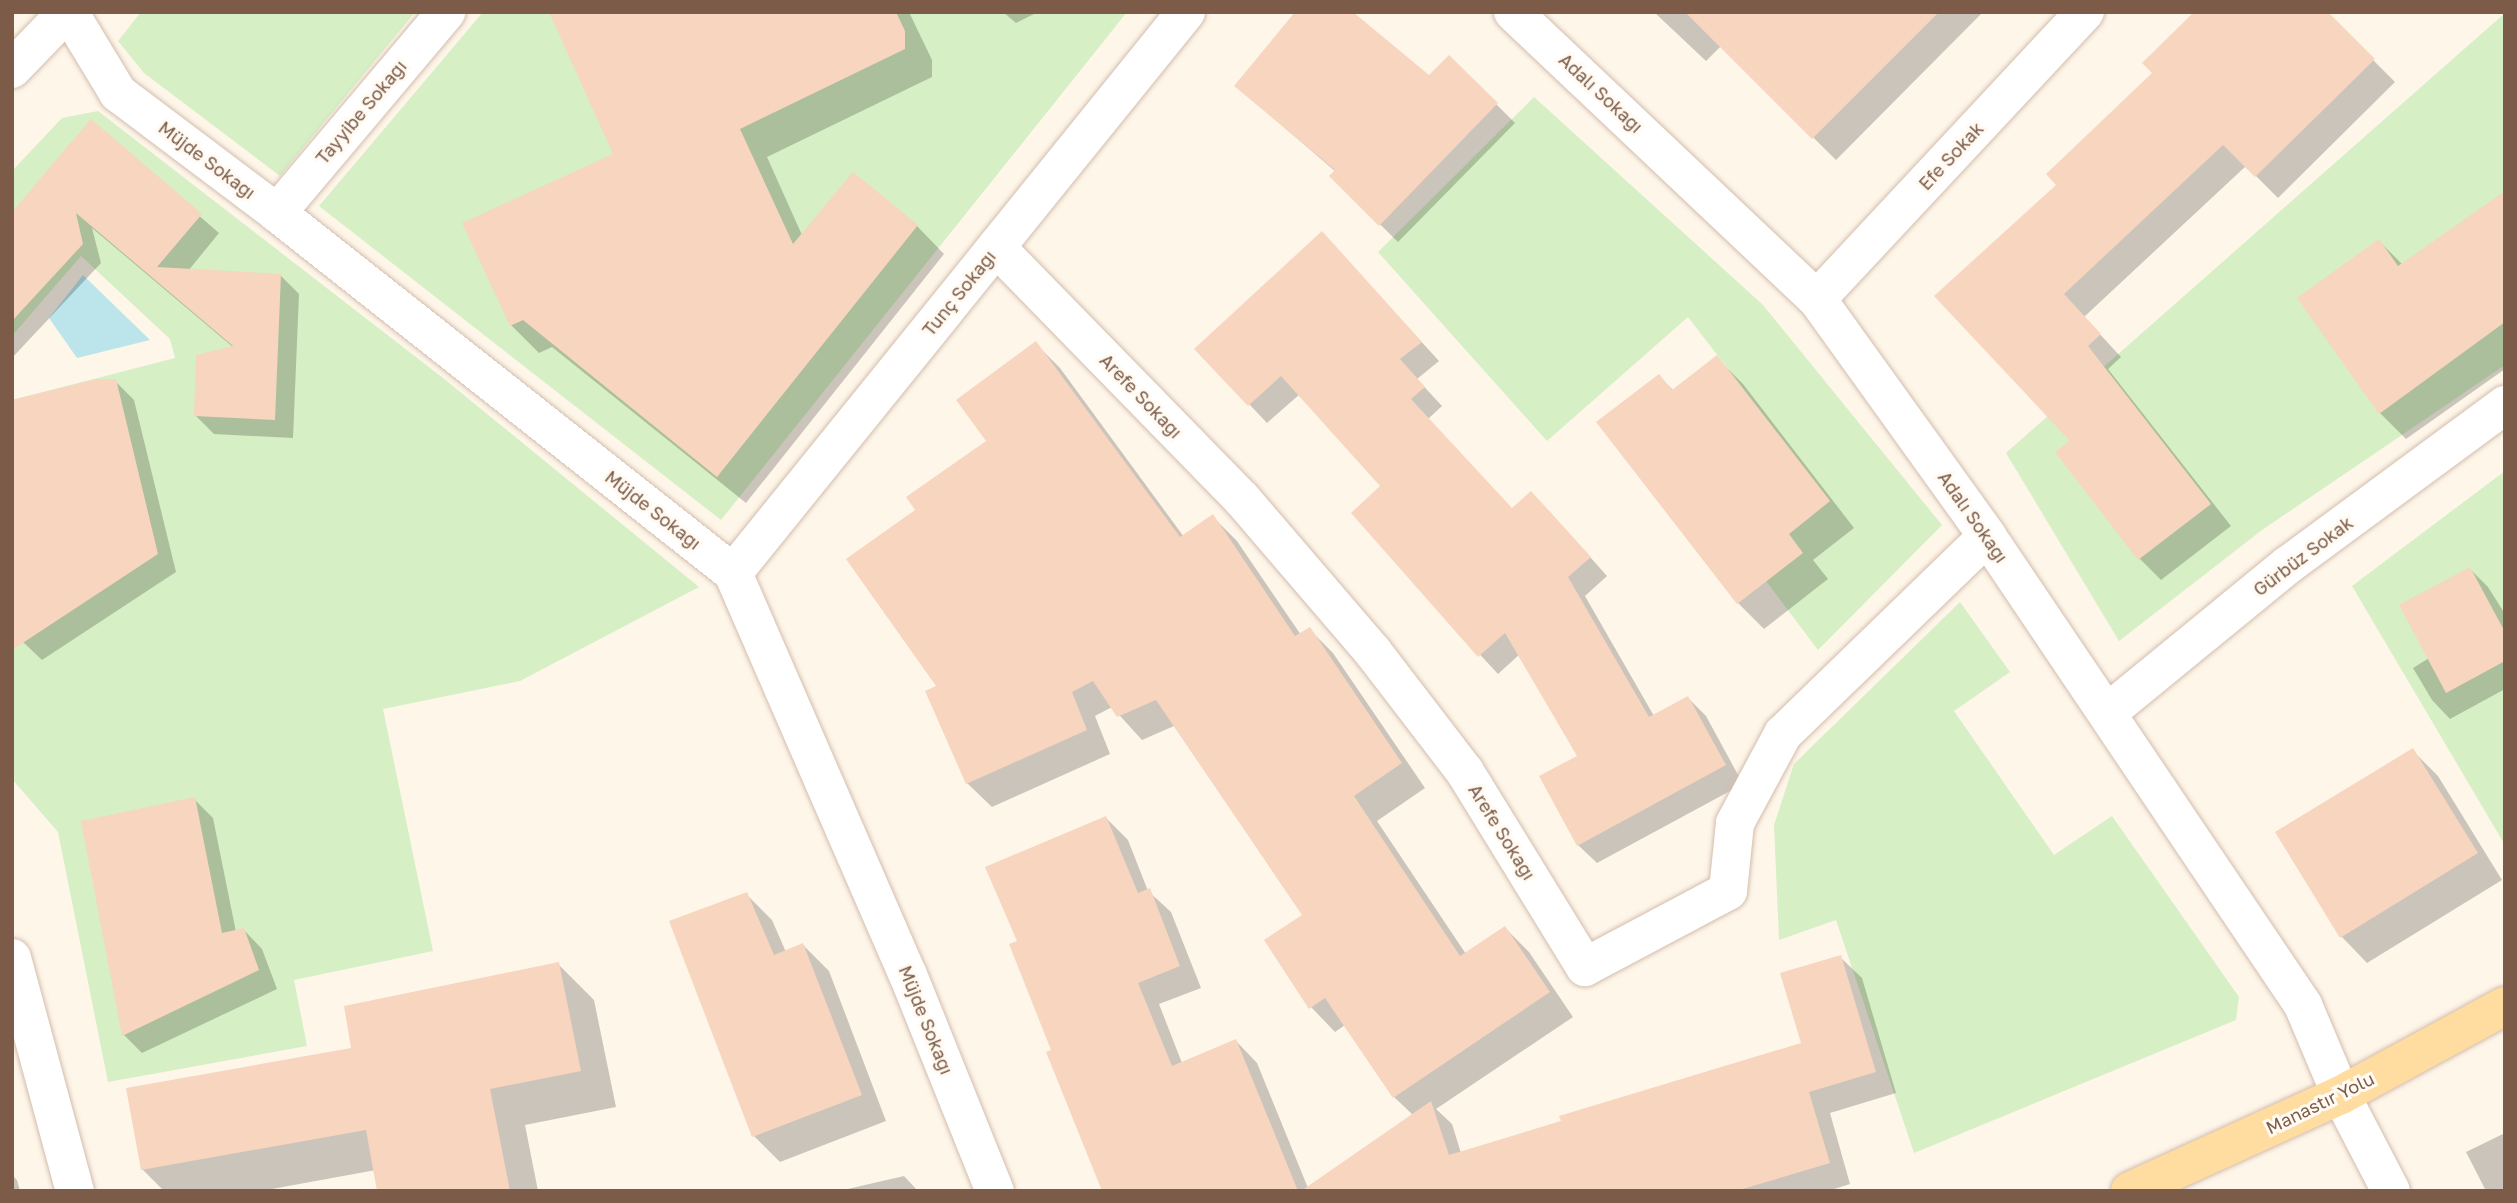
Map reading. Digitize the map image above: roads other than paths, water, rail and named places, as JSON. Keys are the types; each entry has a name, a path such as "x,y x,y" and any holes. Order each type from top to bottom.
{"main road":[{"name":"Manastır Yolu","path":"2130,1191 2341,1095 2505,1006"}],"street":[{"path":"12,69 68,12"},
{"name":"Müjde Sokağı","path":"68,12 118,93 277,213 733,573 908,975 995,1191"},
{"name":"Tayyibe Sokağı","path":"277,213 446,12"},
{"name":"Tunç Sokağı","path":"733,573 1186,12"},
{"name":"Adalı Sokağı","path":"1513,12 1817,299 1987,536 2303,1005 2341,1095 2391,1191"},
{"name":"Efe Sokak","path":"1817,299 2085,12"},
{"name":"Arefe Sokağı","path":"996,247 1242,499 1373,652 1465,772 1585,967 1728,891 1735,823 1783,734 1987,536"},
{"name":"Gürbüz Sokak","path":"2107,713 2288,565 2505,405"},
{"path":"12,958 75,1191"}],"water":[{"path":"83,275 150,340 77,358 49,318"}]}
